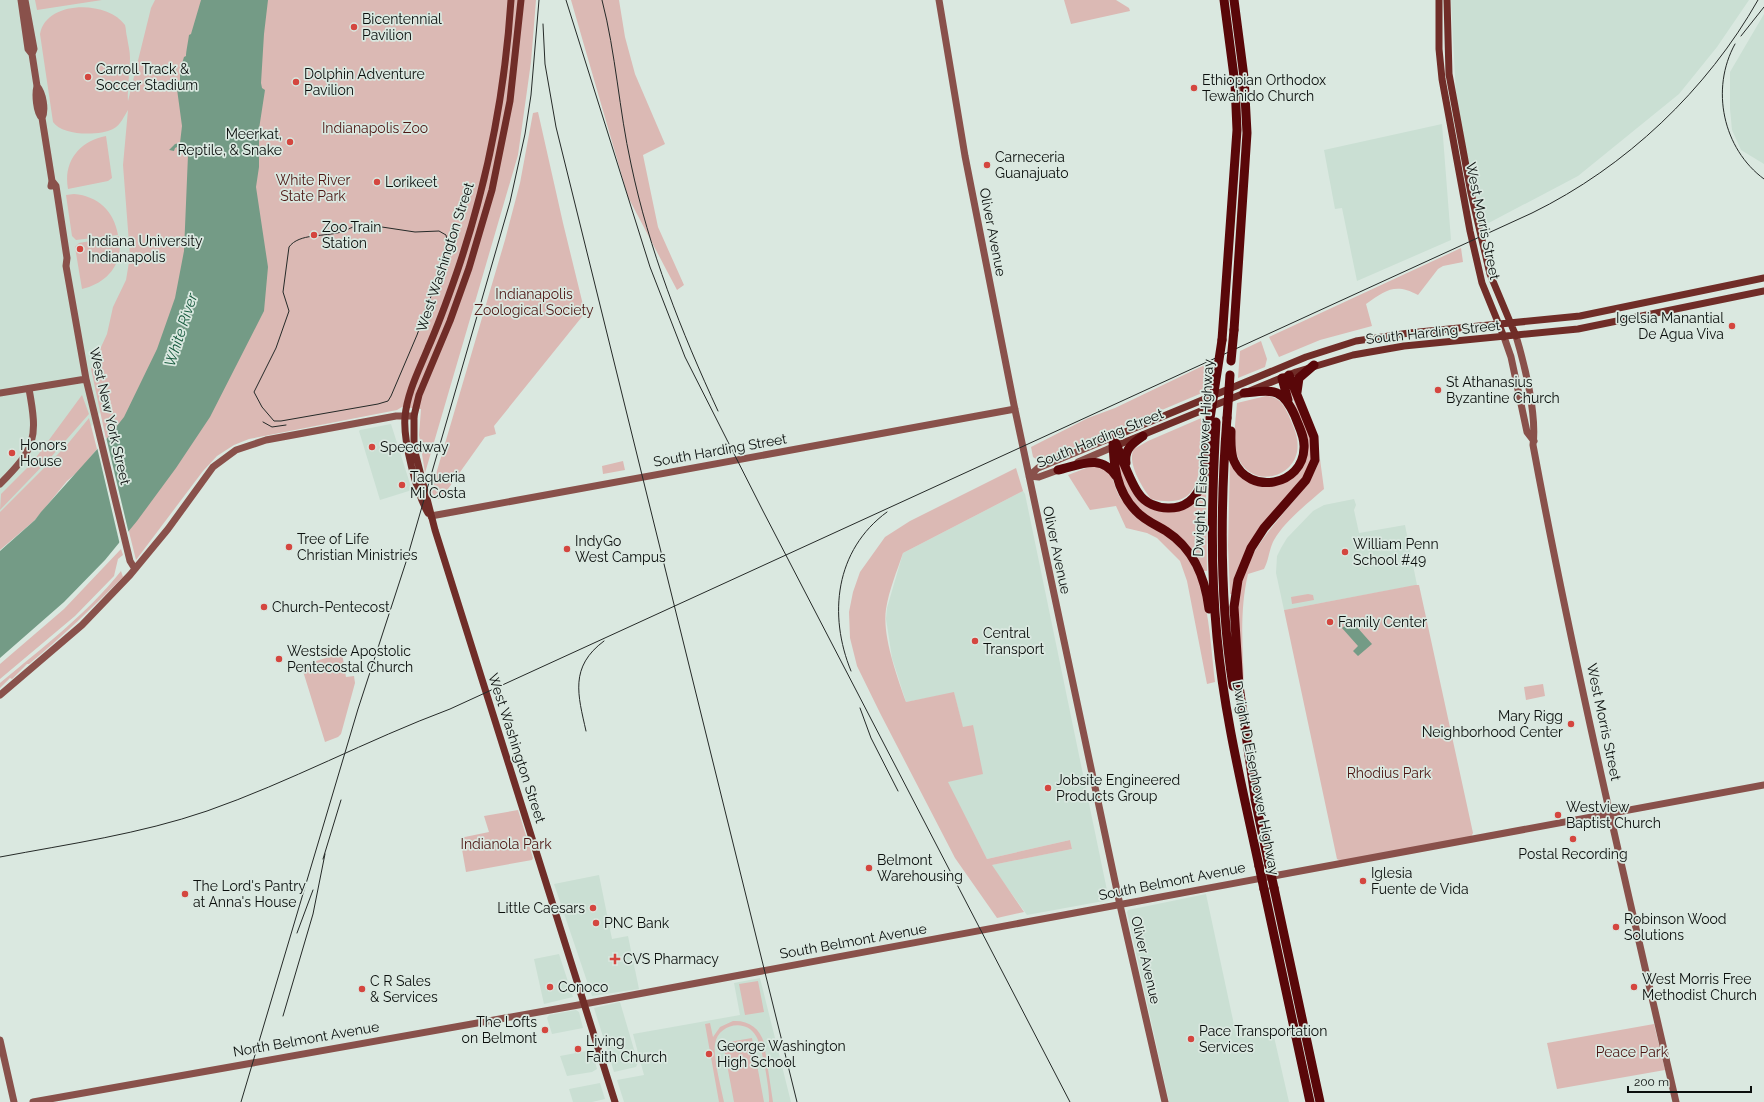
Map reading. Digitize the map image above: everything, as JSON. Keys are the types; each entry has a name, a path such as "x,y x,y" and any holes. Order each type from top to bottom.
{"highway":[{"name":"Dwight D Eisenhower Highway","path":"1224,0 1235,84 1237,130 1223,337 1213,424 1212,568 1217,638 1226,706 1310,1102"},
{"name":"Dwight D Eisenhower Highway","path":"1234,0 1244,77 1247,133 1230,375 1229,417 1222,517 1224,609 1236,703 1256,804 1320,1102"},
{"path":"1298,396 1298,380 1303,374 1314,366"},
{"path":"1256,804 1238,674 1234,627 1235,598 1242,569 1251,548 1264,528 1304,483 1313,465 1316,448 1314,437 1298,396 1285,377"},
{"path":"1229,417 1232,450 1236,465 1244,475 1262,483 1275,483 1285,479 1293,473 1304,454 1303,437 1290,404 1285,377"},
{"path":"1244,393 1275,391 1282,395 1290,404"},
{"path":"1115,447 1127,468 1138,493 1149,503 1168,508 1186,504 1197,494 1203,480 1213,424"},
{"path":"1127,468 1125,458 1127,450 1132,444 1143,436"},
{"path":"1113,437 1118,479"},
{"path":"1058,470 1093,462 1100,462 1108,466 1118,479 1126,498 1136,511 1179,541 1191,554 1200,570 1206,589 1216,664 1226,706"}],"main road":[{"name":"West New York Street","path":"22,0 28,49 32,54"},
{"name":"West New York Street","path":"25,0 34,48 32,54 37,86 40,90 44,114 42,118 52,181 57,193 67,258 66,266 86,378 129,555 135,569"},
{"name":"West Washington Street","path":"431,516 426,509 408,453 405,437 405,416 410,393 441,318 457,272 482,188 499,107 506,59 511,0"},
{"name":"West Washington Street","path":"521,0 517,54 510,107 490,198 462,290 418,395 414,416 414,448 431,508 431,516 614,1102"},
{"name":"Oliver Avenue","path":"940,0 965,156 1015,409 1120,905 1165,1102"},
{"name":"West Morris Street","path":"1439,0 1442,79 1470,232 1480,276 1511,357 1528,432 1534,441"},
{"path":"1442,0 1443,13 1447,20"},
{"name":"West Morris Street","path":"1447,0 1448,65 1471,193 1486,259 1495,288 1516,336 1527,383 1535,432 1534,441 1549,528 1610,814 1676,1102"},
{"path":"1439,28 1443,33 1444,55 1448,65"},
{"name":"South Harding Street","path":"1029,476 1038,468 1278,369 1328,350 1369,339 1409,333 1595,314 1764,278"},
{"name":"South Harding Street","path":"1029,476 1039,477 1058,470 1244,393 1314,366 1383,349 1516,336 1605,325 1764,291"},
{"path":"1278,369 1285,377"},
{"path":"0,393 86,378"},
{"path":"0,484 22,461 32,443 34,424 29,389"},
{"name":"South Harding Street","path":"431,516 1015,409"},
{"path":"0,695 82,625 135,569 168,529 207,474 218,462 236,450 266,440 396,416 414,416"},
{"name":"South Belmont Avenue","path":"584,1004 1764,785"},
{"name":"North Belmont Avenue","path":"33,1102 584,1004"},
{"path":"0,1040 14,1102"}],"shaded area":[{"name":"Indiana University Indianapolis","path":"0,0 187,0 139,348 74,455 0,525"},
{"path":"1451,0 1749,0 1717,47 1679,94 1578,176 1481,227 1456,96"},
{"path":"1764,14 1764,164 1741,150 1732,130 1730,109 1730,72"},
{"path":"1442,124 1451,240 1357,281 1342,208 1335,209 1324,150"},
{"path":"391,424 412,490 380,500 359,431"},
{"path":"1023,491 1025,494 1109,900 1027,915 991,865 1072,849 1070,840 987,859 947,782 973,725 963,728 954,693 906,702 892,658 886,619 887,608 903,553"},
{"name":"William Penn School #49","path":"1354,499 1356,505 1354,510 1359,533 1405,525 1417,585 1284,610 1276,573 1277,556 1287,538 1313,511 1324,505"},
{"path":"599,875 612,939 628,936 639,989 592,996 554,884"},
{"path":"1206,894 1236,1034 1272,1028 1289,1102 1169,1102 1127,912 1128,910"},
{"path":"559,954 573,997 544,1004 534,959"},
{"name":"George Washington High School","path":"760,978 791,1102 624,1102 617,1080 644,1075 633,1034 740,1015 734,983"},
{"path":"620,1002 638,1063 636,1067 614,1072 594,1008"},
{"path":"576,1010 579,1012 583,1028 552,1034 547,1018 549,1015"},
{"path":"592,1050 597,1069 592,1072 567,1076 560,1056"},
{"path":"600,1083 605,1099 592,1102 573,1102 569,1089"}],"green space":[{"path":"35,0 102,0 37,10"},
{"name":"White River State Park","path":"155,0 536,0 531,62 518,155 425,473 419,435 421,409 402,407 397,410 249,439 234,445 217,456 203,471 136,560 106,439 91,369 107,334 113,307 126,280 130,256 123,165 128,110 122,120 113,129 99,133 90,134 72,132 58,127 53,122 40,34 45,23 53,15 78,7 105,11 116,17 125,25 130,55 128,101 151,8"},
{"path":"571,0 619,0 625,37 635,74 665,144 643,155 658,227 684,285 677,290 628,197"},
{"path":"1064,0 1116,0 1129,8 1130,11 1071,24"},
{"name":"Indianapolis Zoological Society","path":"538,112 585,313 494,426 496,434 485,437 442,499 436,499 431,491 505,240 520,183 533,113"},
{"path":"106,136 112,178 108,181 68,189 68,170 75,154 88,143"},
{"path":"66,195 83,195 104,206 113,219 118,235 76,240 72,236"},
{"path":"119,236 119,255 112,270 99,282 82,289 75,247 79,243"},
{"path":"1461,248 1463,262 1443,266 1438,269 1418,295 1403,289 1391,290 1379,295 1366,304 1372,326 1320,340 1279,357 1269,337"},
{"path":"1261,341 1267,359 1265,367 1238,378 1240,351"},
{"path":"1213,361 1209,390 1044,460 1039,461 1033,457 1031,447 1088,418 1115,408"},
{"path":"1291,389 1312,441 1313,453 1309,469 1246,549 1235,579 1233,594 1230,594 1228,546 1230,460 1243,475 1254,484 1268,486 1287,481 1307,438 1289,390"},
{"path":"82,395 89,414 52,456 0,510 1,494 32,463"},
{"path":"1266,396 1275,398 1285,408 1296,433 1297,452 1292,463 1285,471 1274,476 1264,477 1253,474 1244,467 1237,455 1235,423 1237,403"},
{"path":"1206,416 1199,471 1197,481 1193,489 1182,499 1174,501 1151,499 1136,475 1132,461 1134,449 1148,441"},
{"path":"89,418 97,449 80,470 67,481 35,520 0,550 0,512 66,446"},
{"path":"1119,459 1147,506 1194,502 1199,498 1204,488 1206,488 1207,571 1204,571 1191,550 1155,522 1133,502 1125,490 1120,476"},
{"path":"1320,459 1324,489 1297,513 1278,533 1272,543 1264,569 1248,574 1243,602 1242,645 1244,688 1237,617 1239,590 1242,578 1261,541 1307,485"},
{"path":"623,461 625,470 603,474 602,466"},
{"path":"1094,465 1102,467 1111,475 1117,491 1124,502 1175,542 1190,561 1203,593 1207,612 1215,682 1207,684 1187,581 1180,561 1157,538 1147,533 1126,528 1116,506 1090,510 1068,475"},
{"path":"1016,468 1023,491 903,553 889,595 885,620 891,656 906,702 954,692 963,727 973,725 983,774 948,782 987,859 1070,840 1072,849 992,865 1024,912 997,918 955,858 857,666 850,638 849,612 853,592 860,572 885,537 910,521"},
{"path":"121,549 123,555 118,559 114,576 75,616 0,679 0,664 64,609"},
{"path":"121,571 123,577 77,622 0,688 0,683 48,644 79,616 108,587"},
{"name":"Rhodius Park","path":"1419,585 1473,833 1471,837 1341,861 1337,859 1284,610"},
{"path":"1308,594 1313,595 1314,600 1292,604 1291,597"},
{"path":"342,653 346,677 354,676 355,683 341,734 338,737 325,742 302,668 304,667 303,665"},
{"path":"1543,684 1545,696 1526,700 1524,687"},
{"name":"Indianola Park","path":"518,810 533,858 532,860 466,872 460,838 489,832 484,816"},
{"path":"758,981 764,1012 745,1015 739,984"},
{"path":"733,1021 744,1022 753,1026 760,1033 764,1043 773,1102 769,1102 765,1068 761,1049 756,1036 751,1030 739,1025 727,1028 721,1032 717,1037 715,1044 716,1065 724,1102 719,1102 705,1024 710,1023 713,1037 720,1027"},
{"name":"Peace Park","path":"1654,1024 1665,1070 1557,1089 1547,1043"},
{"path":"752,1038 764,1102 734,1102 723,1043"}],"water":[{"name":"White River","path":"201,0 268,0 261,83 262,88 265,90 259,129 259,167 256,187 268,267 264,311 210,417 176,468 137,521 105,560 64,602 0,658 0,551 35,520 124,417 157,349 175,298 184,251 188,155 179,146 175,148 174,151 169,150 175,144 180,143 182,126 177,89 180,89 180,70 184,57 186,56 189,35 191,34"},
{"path":"1355,617 1360,623 1356,626 1372,644 1358,656 1353,651 1358,646 1342,628"}],"pier":[{"path":"106,437 129,534 120,545 97,447"}],"railway":[{"path":"241,1102 358,709 406,562 510,202 525,134 531,95 539,0"},
{"path":"566,0 650,267 685,357 763,511 1070,1102"},
{"path":"602,0 611,41 627,144 638,196 647,228 667,290 691,351 718,411"},
{"path":"0,857 104,838 156,826 238,800 419,721 450,709 1532,213 1567,194 1600,173 1661,123 1689,95 1714,65 1738,33 1758,0"},
{"path":"1741,36 1764,7"},
{"path":"543,24 545,64 556,127 797,1102"},
{"path":"1735,44 1727,61 1723,80 1722,99 1725,117 1730,135 1739,152 1750,166 1764,179"},
{"path":"362,224 415,232 439,231 446,235 448,245 417,335 391,396 388,401 378,404 274,421 262,407 254,392 276,348 289,311 283,292 289,247 299,239 335,234 362,224"},
{"path":"263,422 272,427 286,425"},
{"path":"851,671 844,650 840,628 839,606 841,585 847,564 856,545 870,527 887,512"},
{"path":"586,731 579,694 581,671 585,661 604,641"},
{"path":"860,708 871,738 898,791"},
{"path":"323,859 341,800"},
{"path":"283,1016 313,914 325,854"},
{"path":"297,933 313,890"}],"place":[{"name":"Bicentennial Pavilion","path":"354,27"},
{"name":"Carroll Track & Soccer Stadium","path":"88,77"},
{"name":"Dolphin Adventure Pavilion","path":"296,82"},
{"name":"Ethiopian Orthodox Tewahido Church","path":"1194,88"},
{"name":"Meerkat, Reptile, & Snake","path":"290,142"},
{"name":"Carneceria Guanajuato","path":"987,165"},
{"name":"Lorikeet","path":"377,182"},
{"name":"Zoo Train Station","path":"314,235"},
{"name":"Indiana University Indianapolis","path":"80,249"},
{"name":"Igelsia Manantial De Agua Viva","path":"1732,326"},
{"name":"St Athanasius Byzantine Church","path":"1438,390"},
{"name":"Speedway","path":"372,447"},
{"name":"Honors House","path":"12,453"},
{"name":"Taqueria Mi Costa","path":"402,485"},
{"name":"Tree of Life Christian Ministries","path":"289,547"},
{"name":"IndyGo West Campus","path":"567,549"},
{"name":"William Penn School #49","path":"1345,552"},
{"name":"Church-Pentecost","path":"264,607"},
{"name":"Family Center","path":"1330,622"},
{"name":"Central Transport","path":"975,641"},
{"name":"Westside Apostolic Pentecostal Church","path":"279,659"},
{"name":"Mary Rigg Neighborhood Center","path":"1571,724"},
{"name":"Jobsite Engineered Products Group","path":"1048,788"},
{"name":"Westview Baptist Church","path":"1558,815"},
{"name":"Postal Recording","path":"1573,839"},
{"name":"Belmont Warehousing","path":"869,868"},
{"name":"Iglesia Fuente de Vida","path":"1363,881"},
{"name":"The Lord's Pantry at Anna's House","path":"185,894"},
{"name":"Little Caesars","path":"593,908"},
{"name":"PNC Bank","path":"596,923"},
{"name":"Robinson Wood Solutions","path":"1616,927"},
{"name":"CVS Pharmacy","path":"615,959"},
{"name":"Conoco","path":"550,987"},
{"name":"West Morris Free Methodist Church","path":"1634,987"},
{"name":"C R Sales & Services","path":"362,989"},
{"name":"The Lofts on Belmont","path":"545,1030"},
{"name":"Pace Transportation Services","path":"1191,1039"},
{"name":"Living Faith Church","path":"578,1049"},
{"name":"George Washington High School","path":"709,1054"}],"park label":[{"name":"Indianapolis Zoo","path":"375,128"}]}
